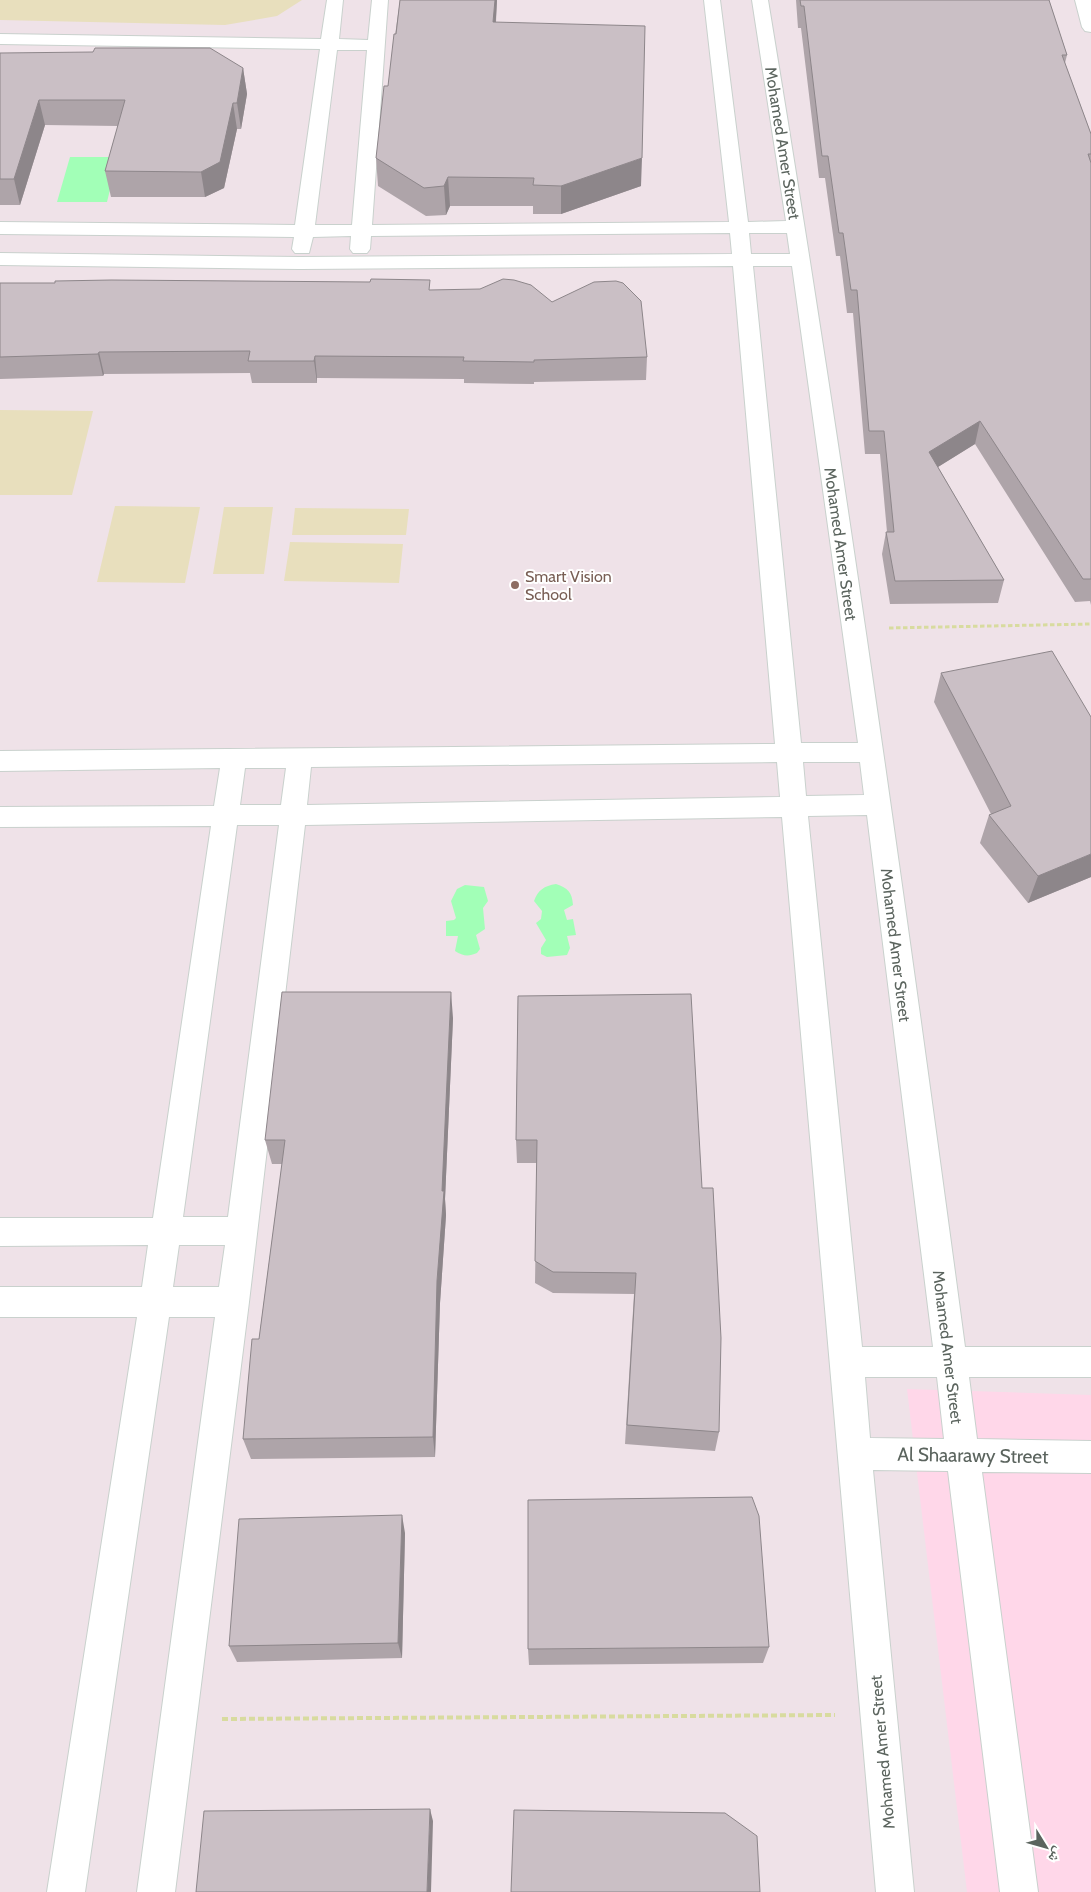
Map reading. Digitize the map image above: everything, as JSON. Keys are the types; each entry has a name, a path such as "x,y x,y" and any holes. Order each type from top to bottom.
{"street":[{"path":"300,263 334,0"},
{"path":"359,263 378,45 380,0"},
{"name":"Mohamed Amer Street","path":"712,0 739,228 788,754 848,1362 895,1892"},
{"name":"Mohamed Amer Street","path":"760,0 801,260 854,629 1019,1892"},
{"path":"1083,0 1091,27"},
{"path":"0,39 378,45"},
{"path":"0,228 362,231 796,227"},
{"path":"0,259 300,263 742,262 801,260"},
{"path":"0,761 234,757 870,752"},
{"path":"66,1892 166,1231 234,757"},
{"path":"156,1892 233,1302 300,757"},
{"path":"0,816 225,816 878,805"},
{"path":"0,1232 242,1230"},
{"path":"0,1302 233,1302"},
{"path":"848,1362 1091,1362"},
{"name":"Al Shaarawy Street","path":"856,1454 1091,1457"}],"path":[{"path":"854,629 1091,624"},
{"path":"178,1720 878,1715"}],"shaded area":[{"path":"0,0 302,0 277,16 225,25 0,20"},
{"path":"70,157 118,157 107,202 57,202"},
{"path":"0,410 93,411 72,495 0,495"},
{"path":"115,506 200,507 185,583 97,582"},
{"path":"224,507 273,507 264,574 213,574"},
{"path":"295,508 409,509 406,535 292,535"},
{"path":"290,542 403,544 399,583 284,581"},
{"path":"556,884 564,887 572,897 573,905 564,910 567,920 573,919 576,935 567,936 570,948 567,955 547,957 541,954 541,948 546,940 536,923 541,919 542,911 534,901 542,889"},
{"path":"465,885 484,887 488,901 483,908 485,929 476,935 480,949 477,953 468,955 455,951 458,936 446,936 446,921 456,918 451,901 457,889"},
{"path":"907,1389 1091,1395 1091,1892 967,1892"}],"building":[{"path":"400,0 495,0 493,22 645,26 642,158 561,186 533,185 534,178 448,177 444,186 424,188 376,158 384,86 388,86"},
{"path":"800,0 1049,0 1067,55 1062,55 1091,134 1091,154 1088,154 1091,163 1091,579 1083,579 980,421 929,452 1004,580 895,581 886,532 894,532 884,431 869,431 857,290 851,290 843,233 839,233 828,156 822,156 804,6 801,6"},
{"path":"95,48 210,48 243,68 237,103 233,103 220,162 201,172 105,171 125,100 39,100 14,179 0,179 0,53 93,52"},
{"path":"371,279 430,280 429,290 480,289 503,279 514,280 531,285 552,302 594,282 616,281 623,283 641,301 647,357 534,360 534,362 463,361 464,357 315,356 314,361 248,361 250,351 99,352 98,354 0,357 0,283 111,280 370,282"},
{"path":"1052,651 1091,717 1091,854 1038,876 989,815 1011,806 941,673"},
{"path":"282,992 451,992 442,1191 444,1191 437,1281 433,1437 243,1439 252,1339 259,1339 285,1140 265,1140"},
{"path":"691,994 702,1188 713,1188 721,1338 719,1432 627,1425 636,1273 553,1272 535,1261 537,1140 516,1140 518,996"},
{"path":"752,1497 759,1516 769,1647 528,1649 528,1500"},
{"path":"402,1515 398,1643 229,1646 239,1519"},
{"path":"430,1809 427,1892 196,1892 204,1811"},
{"path":"514,1810 725,1813 757,1836 760,1892 511,1892"}],"place":[{"name":"Smart Vision School","path":"515,585"}]}
